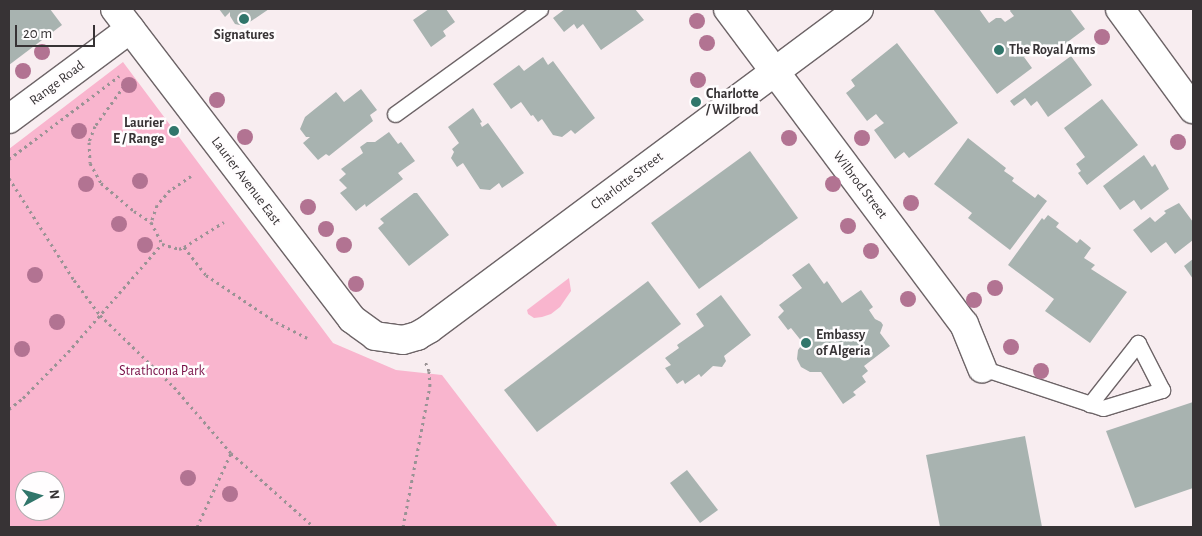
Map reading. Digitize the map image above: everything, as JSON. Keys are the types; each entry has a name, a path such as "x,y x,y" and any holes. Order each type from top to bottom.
{"street":[{"name":"Wilbrod Street","path":"728,9 964,324 982,368"},
{"name":"Charlotte Street","path":"388,340 403,340 417,336 429,329 859,9"},
{"path":"1120,9 1193,109"},
{"name":"Range Road","path":"9,119 123,19"},
{"name":"Laurier Avenue East","path":"123,19 352,319 375,336 388,340"}],"lane":[{"path":"395,114 540,9"},
{"path":"982,368 1090,404 1103,408 1162,390 1138,343 1090,404"}],"path":[{"path":"9,159 119,76"},
{"path":"124,86 95,126 89,142 90,163 101,183 134,211 152,222 162,244 179,249 224,222"},
{"path":"152,222 157,205 164,195 191,176"},
{"path":"9,178 74,280 100,315 174,387 231,453 314,527"},
{"path":"9,409 36,385 162,244"},
{"path":"184,247 206,275 276,322 307,338"},
{"path":"403,527 430,386 429,371"},
{"path":"197,527 231,453"}],"green space":[{"name":"Strathcona Park","path":"123,62 333,343 396,370 442,375 558,527 9,527 9,149"},
{"path":"569,278 571,291 560,307 551,314 542,317 534,318 528,314 527,310"}],"building":[{"path":"9,9 50,9 62,25 9,65"},
{"name":"Signatures","path":"219,9 269,9 244,26 235,24 230,16 230,12 225,17"},
{"path":"429,9 446,9 455,22 443,31 446,36 431,47 413,20"},
{"path":"565,9 635,9 644,20 601,50 583,24 577,29 574,24 564,32 553,18"},
{"name":"The Royal Arms","path":"933,9 979,9 989,23 996,18 1001,18 1005,22 1014,16 1010,11 1011,9 1070,9 1085,29 1050,55 1041,45 1024,57 1032,68 997,94"},
{"path":"897,43 958,123 909,158 904,152 895,159 874,130 884,123 876,114 867,121 846,93 855,86 851,80"},
{"path":"1071,56 1092,85 1048,117 1037,101 1031,106 1025,98 1014,106 1010,101"},
{"path":"543,57 548,65 553,61 595,118 575,134 571,130 562,137 553,135 542,119 538,122 521,102 511,109 493,84 519,65 524,71"},
{"path":"361,89 377,110 370,115 373,121 329,156 326,154 318,160 303,143 310,137 306,137 300,129 305,117 336,92 344,102"},
{"path":"1102,99 1138,145 1087,185 1078,173 1081,171 1076,164 1085,157 1064,128"},
{"path":"473,108 482,122 480,123 482,127 488,123 524,173 502,188 499,183 490,190 480,189 463,163 457,167 451,158 454,152 452,149 459,143 448,127"},
{"path":"389,132 398,144 401,142 415,161 398,173 403,179 366,207 365,204 356,211 340,193 347,188 339,180 346,174 341,169 363,153 360,147 367,142 375,142"},
{"path":"968,138 1006,168 1004,171 1014,178 1012,181 1035,198 1038,194 1047,201 1010,250 968,218 972,213 934,184"},
{"path":"750,151 798,218 699,289 651,223"},
{"path":"1144,155 1152,167 1155,164 1169,189 1141,210 1134,200 1120,210 1103,186"},
{"path":"414,193 417,193 449,235 409,266 378,228 384,223 380,219"},
{"path":"1179,203 1193,222 1193,240 1175,254 1166,242 1151,253 1133,230 1150,217 1155,222 1166,213 1164,211"},
{"path":"1048,215 1059,223 1056,227 1077,243 1080,239 1091,248 1084,258 1095,265 1091,269 1127,292 1090,343 1045,311 1054,299 1008,265 1042,218 1044,220"},
{"path":"1193,259 1193,279 1184,266"},
{"path":"809,263 824,284 827,281 842,303 861,290 873,307 869,310 875,319 883,325 880,333 890,346 864,366 868,371 862,376 866,382 853,392 856,395 843,404 821,372 810,372 801,367 797,359 798,350 803,343 791,328 788,330 778,317 784,311 779,305 802,288 792,275"},
{"path":"648,281 681,324 537,432 504,390"},
{"path":"721,295 751,335 724,356 726,361 722,367 713,366 701,377 699,374 685,384 683,380 677,384 665,368 671,365 665,358 679,348 677,345 704,326 696,314"},
{"path":"1193,402 1193,488 1135,508 1106,431"},
{"path":"1025,436 1042,527 940,527 926,455"},
{"path":"687,470 718,510 700,523 670,483"}],"place":[{"name":"Signatures","path":"244,19"},
{"name":"The Royal Arms","path":"999,50"},
{"name":"Charlotte / Wilbrod","path":"696,102"},
{"name":"Laurier E / Range","path":"174,131"},
{"name":"Embassy of Algeria","path":"806,343"}]}
